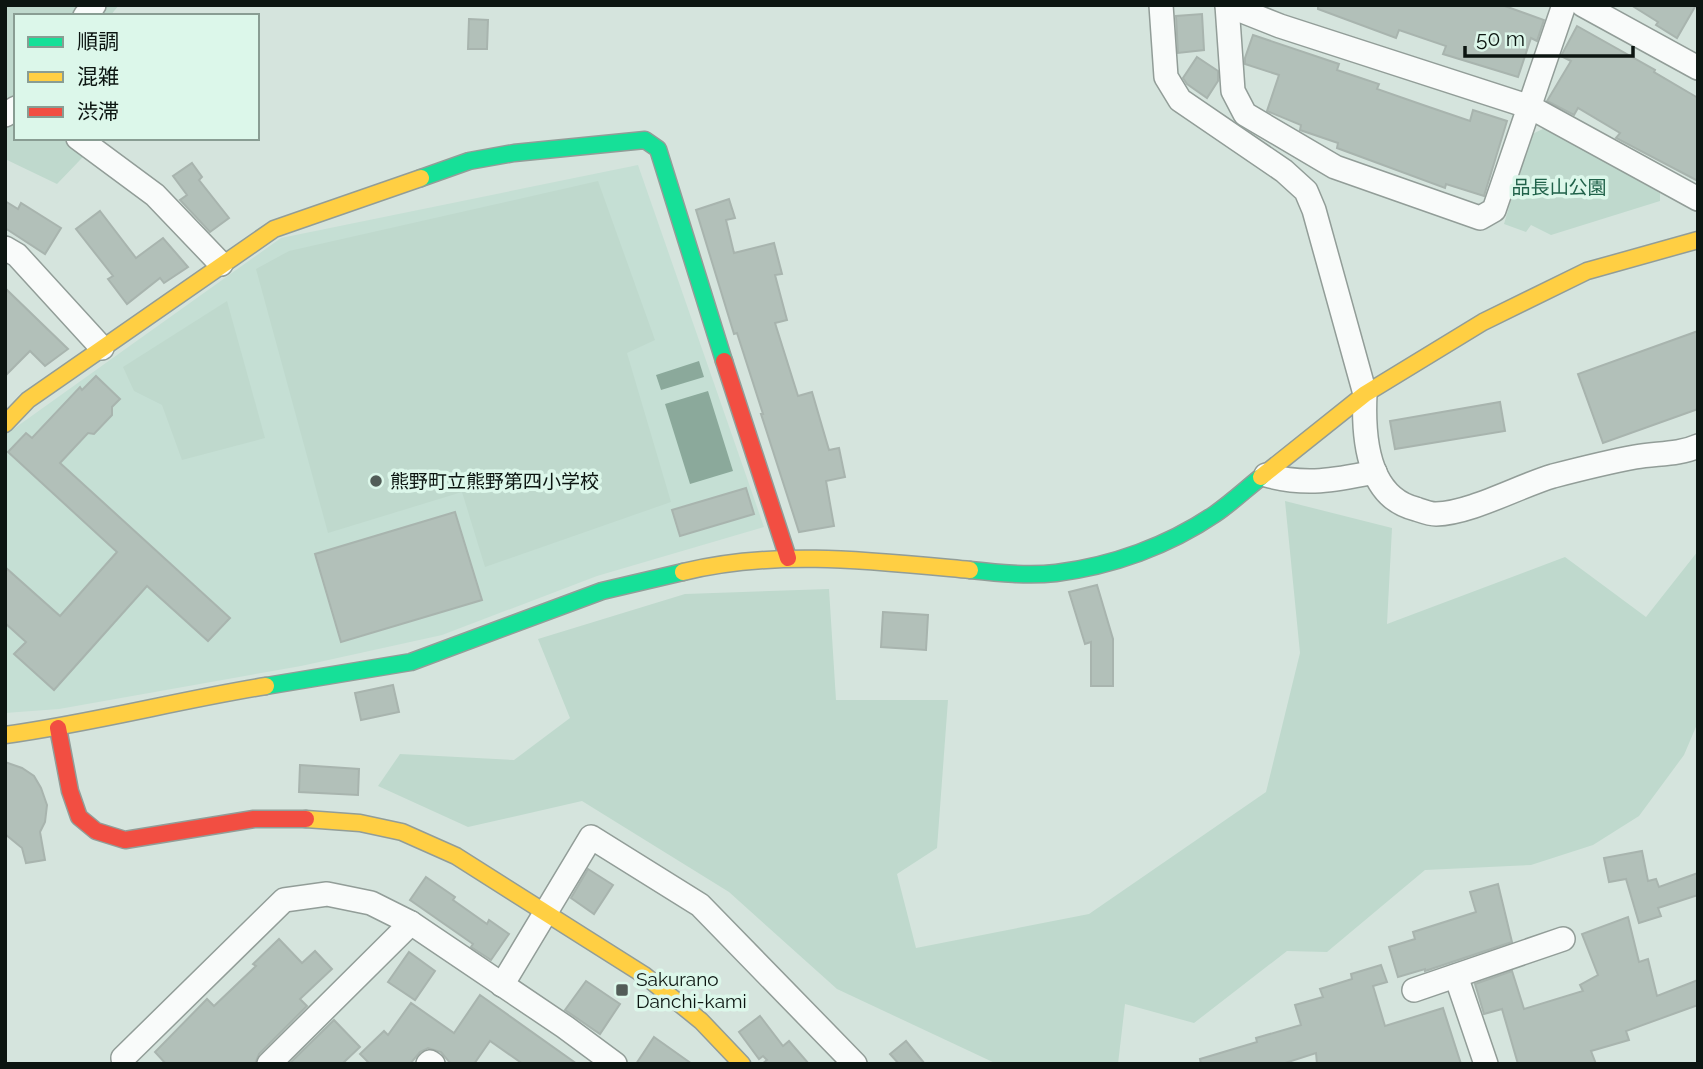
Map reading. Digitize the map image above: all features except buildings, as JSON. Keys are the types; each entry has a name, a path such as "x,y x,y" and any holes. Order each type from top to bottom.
{"street":[{"path":"1161,5 1166,76 1180,100 1284,171 1306,191 1314,210 1365,394 1364,424 1375,472 1385,493 1408,508 1436,514 1471,506 1551,477 1636,457 1686,451 1698,446"},
{"path":"1564,5 1530,107 1494,210 1480,218 1335,167 1245,114 1233,91 1227,5 1280,26 1530,107 1698,199"},
{"path":"1583,5 1698,68"},
{"path":"81,140 155,195 221,264"},
{"path":"5,424 28,400 274,229 469,161 514,153 645,140 658,149 788,558"},
{"path":"5,735 58,728 199,697 411,662 602,591 711,565 788,558 909,564 1000,573 1054,573 1116,561 1160,544 1216,514 1365,394 1483,323 1548,288 1587,271 1698,240"},
{"path":"5,248 17,256 103,348"},
{"path":"1266,475 1287,480 1325,482 1375,472"},
{"path":"58,728 70,791 79,817 96,831 125,840 254,819 320,819 360,822 402,832 456,856 644,975 701,1021 742,1064"},
{"path":"502,985 591,837 700,905 855,1064"},
{"path":"124,1064 123,1058 284,900 327,894 371,903 411,923 615,1064"},
{"path":"269,1064 411,923"},
{"path":"1414,990 1563,939"},
{"path":"1456,976 1486,1064"},
{"path":"428,1064 433,1064"}],"shaded area":[{"name":"熊野町立熊野第四小学校","path":"638,165 764,527 597,576 442,635 301,666 59,709 5,713 5,435 281,238"},
{"path":"699,361 704,377 661,390 656,375"},
{"path":"708,391 733,471 690,484 665,404"}],"green space":[{"path":"5,5 119,5 112,14 14,14 14,140 99,140 57,184 5,159"},
{"name":"品長山公園","path":"1545,128 1660,193 1660,201 1551,235 1531,225 1526,232 1504,224 1530,135"},
{"path":"598,181 655,340 627,353 671,502 485,567 462,492 328,533 256,269 289,251"},
{"path":"227,301 265,438 182,460 162,405 134,391 123,367"},
{"path":"1285,501 1392,528 1387,624 1565,557 1646,617 1698,551 1698,722 1684,755 1639,816 1593,845 1531,865 1425,870 1327,952 1287,951 1194,1023 1125,1004 1118,1064 997,1064 837,989 729,892 582,801 468,827 378,786 400,754 514,760 570,718 538,639 685,594 829,589 836,700 948,700 937,848 897,874 916,948 1089,914 1266,792 1300,653"}],"traffic: fast":[{"path":"421,178 469,161 514,153 645,140 658,149 724,361"},
{"path":"970,570 1045,574 1119,560 1159,545 1197,525 1221,510 1261,477"},
{"path":"266,686 411,662 602,591 683,572"}],"traffic: slow":[{"path":"5,424 28,400 274,229 421,178"},
{"path":"1261,477 1365,394 1483,322 1587,271 1698,240"},
{"path":"683,572 718,565 790,559 862,561 970,570"},
{"path":"5,735 266,686"},
{"path":"306,819 360,823 402,832 456,856 644,975 701,1021 742,1064"}],"traffic: jam":[{"path":"724,361 788,558"},
{"path":"58,728 70,791 79,817 96,831 125,840 254,819 306,819"}],"place":[{"name":"熊野町立熊野第四小学校","path":"376,481"},
{"name":"Sakurano Danchi-kami","path":"622,990"}]}
